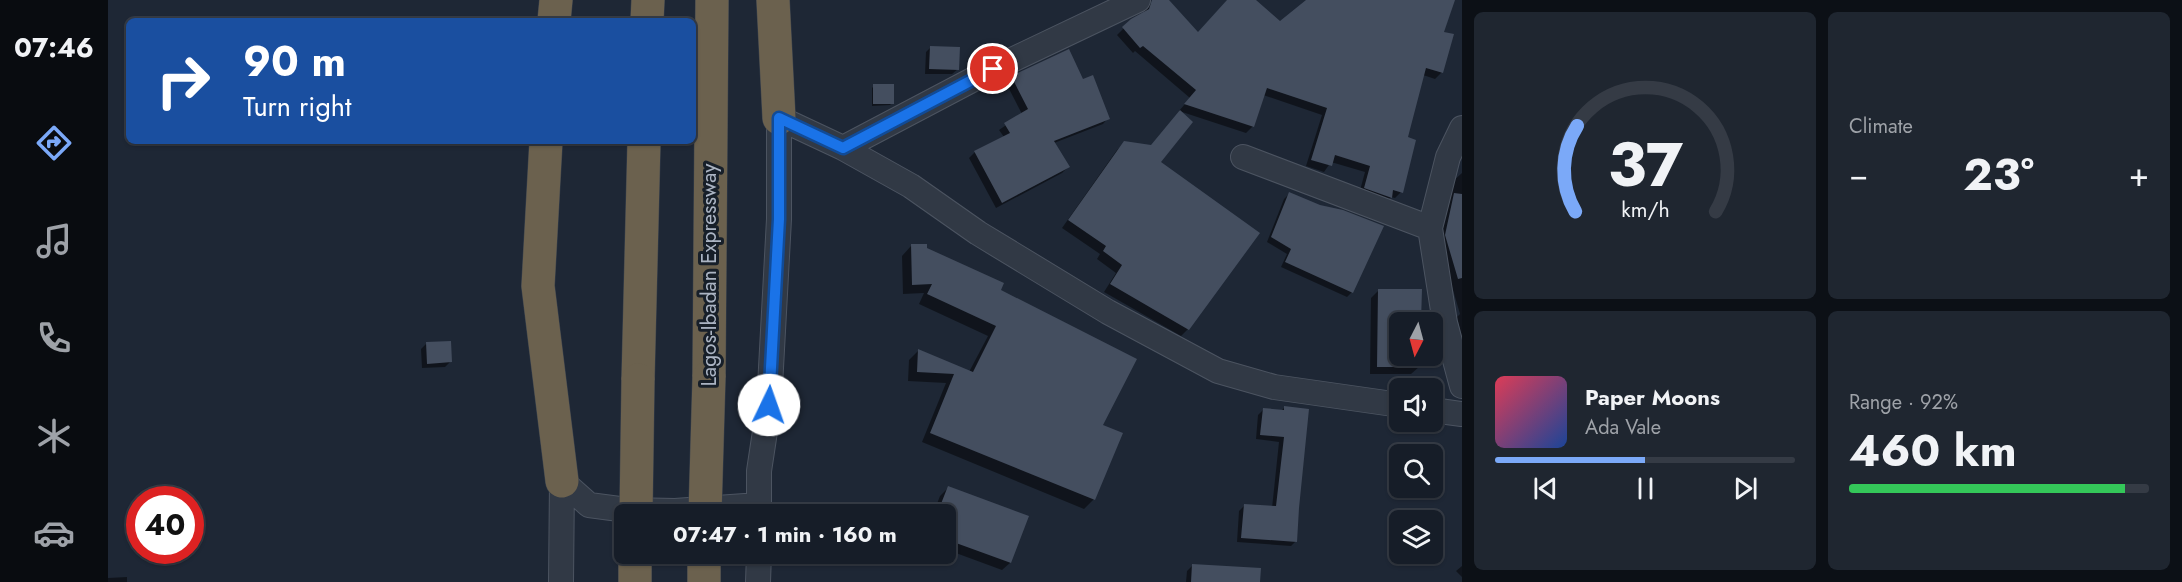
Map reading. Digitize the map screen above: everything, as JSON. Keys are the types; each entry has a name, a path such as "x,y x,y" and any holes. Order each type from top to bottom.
{"highway":[{"path":"554,18 556,0"},
{"path":"647,18 648,0"},
{"name":"Lagos-Ibadan Expressway","path":"705,504 709,377 712,0"},
{"path":"773,0 779,118"},
{"path":"546,144 538,286 562,482"},
{"path":"636,504 644,144"},
{"path":"635,564 635,582"},
{"path":"704,564 704,582"}],"street":[{"path":"843,148 993,69 1138,0"},
{"path":"759,504 759,471 769,405 779,219 779,118 843,148 911,186 978,233 1108,312 1218,371 1274,387 1389,403"},
{"path":"1462,128 1448,157 1430,228 1445,323 1462,386"},
{"path":"1243,157 1430,228"},
{"path":"1443,411 1462,414"},
{"path":"562,482 589,505 614,508"},
{"path":"561,582 562,482"},
{"path":"758,582 759,564"}],"building":[{"path":"1152,0 1169,0 1198,32 1227,0 1256,0 1280,21 1306,0 1455,0 1444,32 1454,34 1443,73 1426,68 1408,137 1416,140 1403,193 1393,190 1392,198 1364,188 1370,166 1335,155 1332,166 1311,160 1327,108 1267,88 1254,127 1184,104 1196,90 1143,46 1140,48 1122,27 1149,9"},
{"path":"930,46 960,47 959,70 929,69"},
{"path":"1069,49 1083,79 1093,75 1110,119 1054,141 1070,167 1002,203 974,151 1010,133 1004,123 1028,109 1011,76"},
{"path":"873,84 894,84 894,104 873,104"},
{"path":"1180,110 1193,122 1161,162 1260,233 1189,330 1110,284 1122,265 1103,251 1106,246 1068,220 1124,141 1151,145"},
{"path":"1289,192 1384,226 1353,293 1285,262 1291,249 1271,237"},
{"path":"1454,193 1462,194 1462,278 1458,279 1445,235"},
{"path":"911,244 927,244 927,248 1004,283 1001,290 1137,359 1103,425 1123,433 1095,500 930,433 954,374 917,372 918,349 973,372 996,326 927,294 932,284 912,285"},
{"path":"1378,289 1422,289 1421,312 1389,312 1389,366 1400,367 1377,367"},
{"path":"451,341 452,362 427,364 426,342"},
{"path":"1284,406 1309,409 1297,542 1241,538 1244,504 1276,506 1284,437 1260,435 1263,408 1284,410"},
{"path":"948,486 1029,516 1011,563 956,543 956,504 941,504"},
{"path":"1192,564 1261,568 1260,582 1191,582"}],"route":[{"path":"769,405 779,219 779,118 843,148 993,69"}]}
